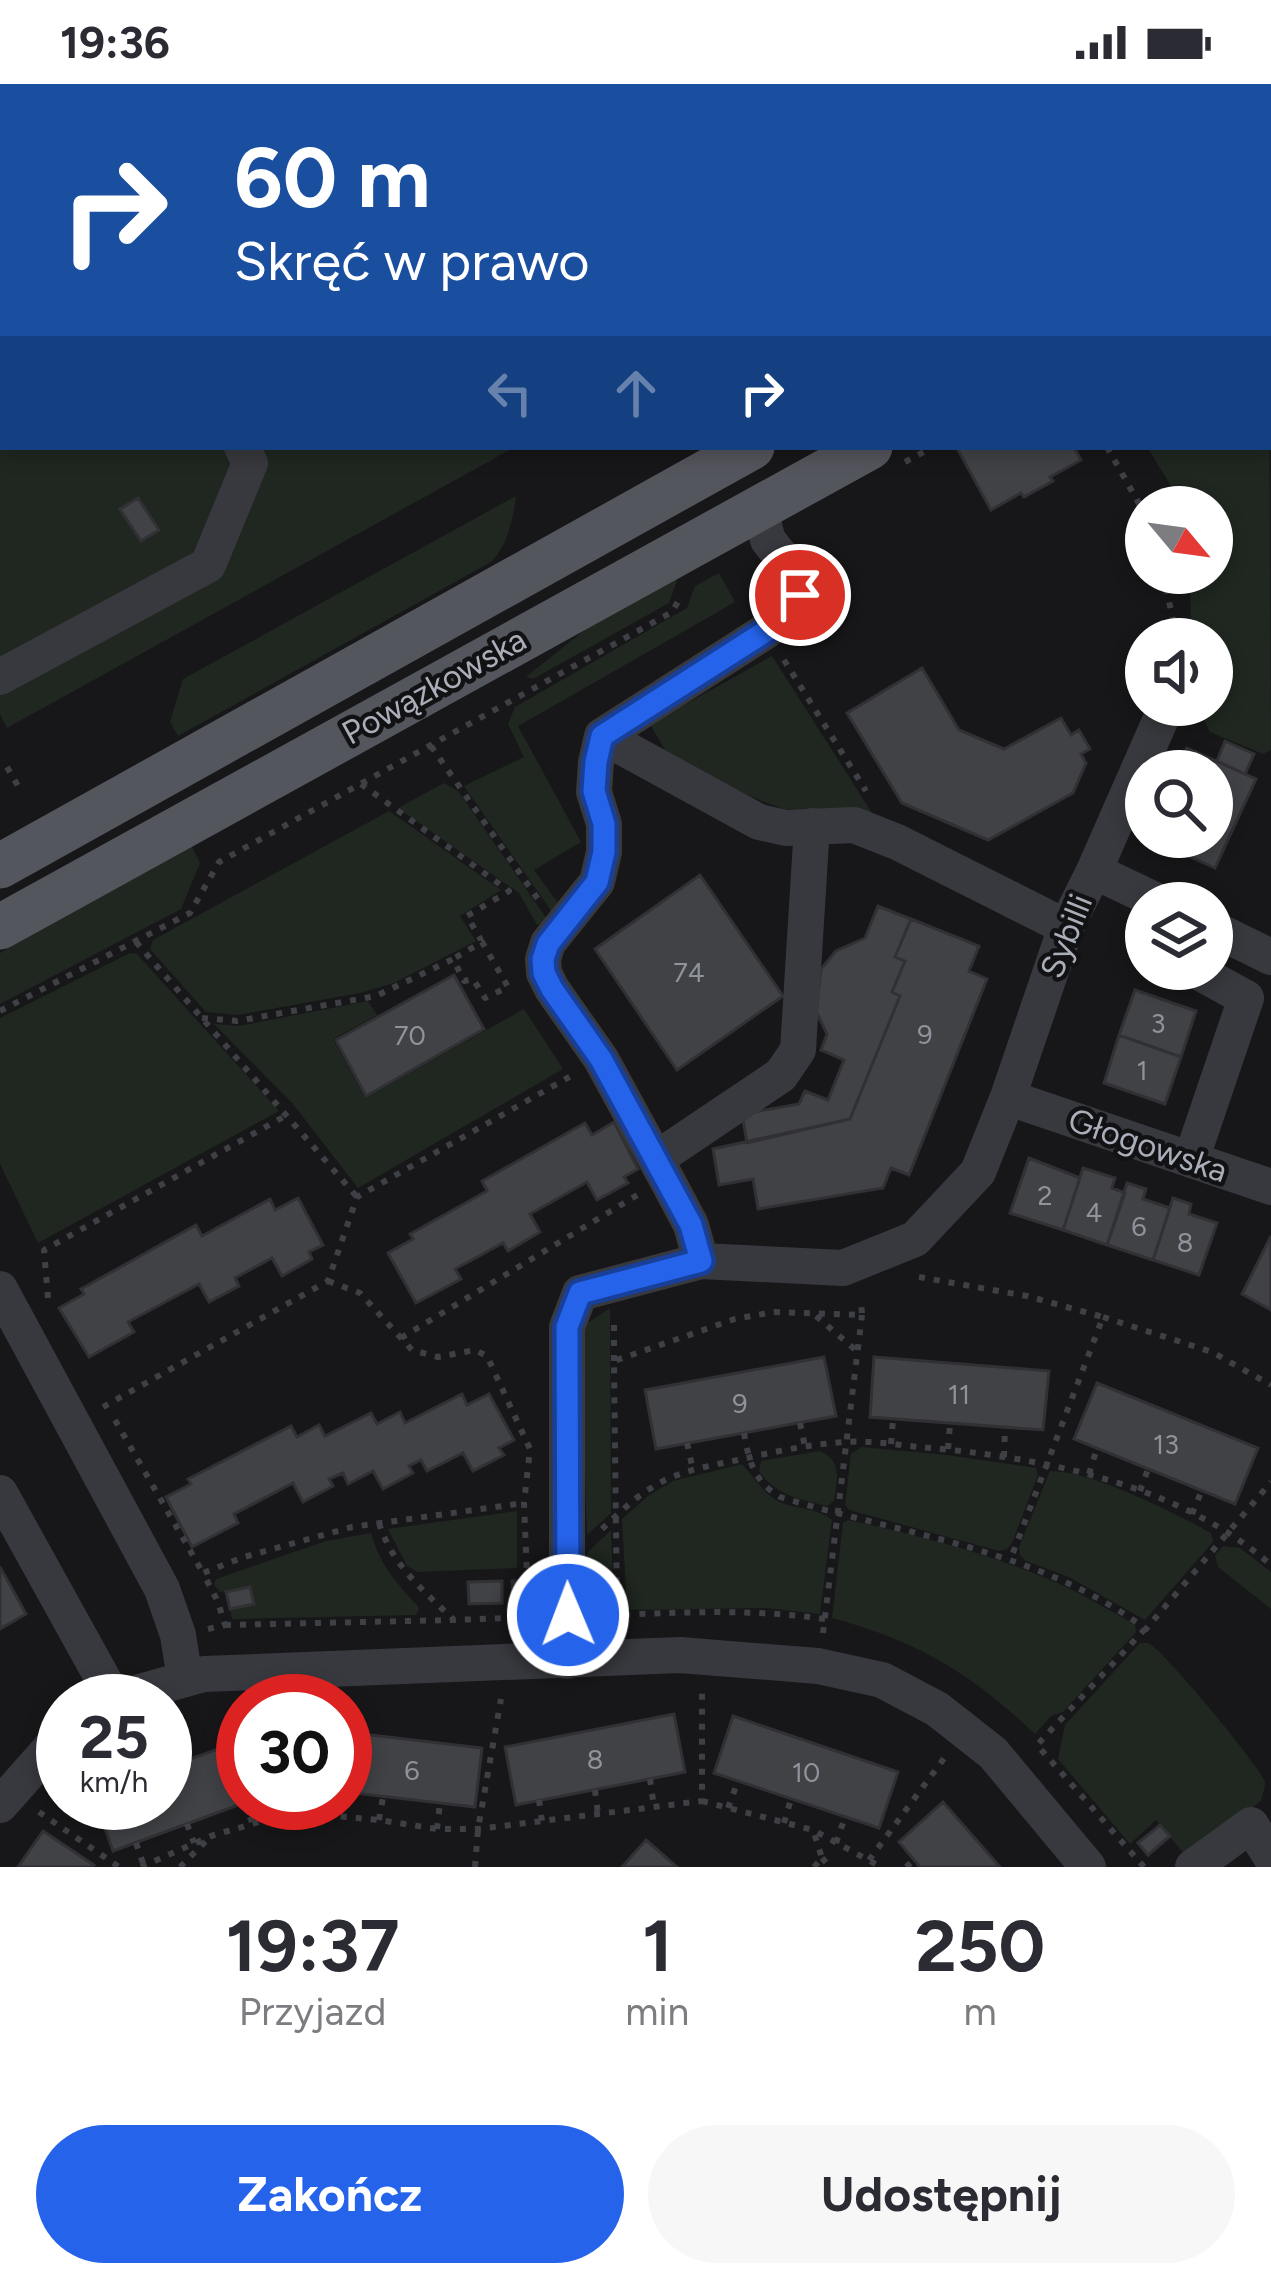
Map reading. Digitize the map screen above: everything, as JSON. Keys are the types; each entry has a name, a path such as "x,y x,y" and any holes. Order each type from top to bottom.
{"main road":[{"name":"Powązkowska","path":"0,866 747,450"},
{"name":"Powązkowska","path":"0,926 759,508 886,455"}],"street":[{"path":"0,677 208,565 250,463 244,450"},
{"path":"567,1660 567,1327 580,1293 701,1261 691,1225 601,1059 552,989 543,959 548,944 597,882 604,824 594,791 602,736 766,631 790,613 800,595 797,577 768,540 759,508"},
{"name":"Sybilli","path":"701,1261 843,1268 915,1239 978,1172 1066,927 1158,726"},
{"path":"602,736 758,823 785,828 854,825 1066,927"},
{"path":"661,1168 781,1075 798,1050 812,826"},
{"path":"1094,871 1125,886"},
{"path":"1233,939 1271,958"},
{"path":"1191,1160 1246,998 1231,990"},
{"name":"Głogowska","path":"1024,1103 1271,1187"},
{"path":"0,1289 162,1589 178,1635 184,1674"},
{"path":"0,1493 97,1674"},
{"path":"192,1676 680,1655 818,1666 882,1680 938,1709 993,1753 1088,1867"},
{"path":"15,1806 36,1774"},
{"path":"1193,1867 1251,1825 1271,1857"}],"path":[{"path":"1109,450 1129,486"},
{"path":"0,1011 190,914 219,862 672,612 687,584"},
{"path":"766,631 897,842"},
{"path":"431,746 559,929"},
{"path":"7,767 21,791"},
{"path":"361,784 509,891 467,916 508,987 484,998 472,979 464,982 453,959"},
{"path":"136,942 357,1197"},
{"path":"202,1018 237,1021 376,996 482,942"},
{"path":"73,1424 328,1281 357,1197 601,1059"},
{"path":"48,1298 44,1250 287,1115"},
{"path":"401,1338 661,1168"},
{"path":"902,1274 1027,1296 1103,1317 1212,1352 1271,1385"},
{"path":"328,1281 359,1293 412,1350 438,1358 475,1350 487,1356 530,1449 524,1503 527,1575 547,1575"},
{"path":"818,1666 859,1352 860,1288"},
{"path":"825,1619 724,1611 617,1615 614,1361 736,1318 774,1312 862,1316"},
{"path":"813,1314 859,1352"},
{"path":"1011,1558 1103,1317"},
{"path":"97,1388 203,1573 225,1625"},
{"path":"891,1444 893,1419"},
{"path":"800,1423 805,1447"},
{"path":"948,1449 950,1424"},
{"path":"1004,1457 1005,1427"},
{"path":"744,1433 752,1469 765,1488 780,1497 1011,1558 1075,1586 1146,1629"},
{"path":"601,1530 652,1487 693,1469 848,1442 1048,1463 1140,1491 1192,1514 1267,1561 1271,1549"},
{"path":"687,1443 693,1469"},
{"path":"1089,1474 1097,1448"},
{"path":"1140,1491 1148,1469"},
{"path":"1144,1867 1037,1745 1146,1629 1271,1482"},
{"path":"1192,1514 1202,1490"},
{"path":"203,1573 352,1527 524,1503"},
{"path":"379,1523 399,1566 454,1620"},
{"path":"178,1635 225,1625 508,1618 515,1625 532,1624"},
{"path":"475,1867 515,1625"},
{"path":"702,1687 702,1801"},
{"path":"869,1860 944,1759 928,1749"},
{"path":"650,1779 654,1807"},
{"path":"728,1808 738,1781"},
{"path":"596,1790 598,1814"},
{"path":"380,1820 383,1797"},
{"path":"784,1822 791,1799"},
{"path":"539,1800 542,1821"},
{"path":"372,1819 437,1829 478,1829 702,1801 813,1831 881,1867"},
{"path":"437,1829 440,1803"},
{"path":"15,1806 119,1867"},
{"path":"836,1843 845,1817"},
{"path":"189,1830 196,1846"},
{"path":"136,1843 143,1866 232,1830"},
{"path":"813,1831 830,1867"},
{"path":"180,1867 196,1846"},
{"path":"814,1867 822,1858"},
{"path":"906,1867 914,1860"}],"shaded area":[{"path":"0,450 510,450 7,728 0,714"},
{"path":"1149,450 1269,450 1271,750 1263,754 1210,732 1207,726 1233,726 1233,618 1191,618 1190,594 1233,594 1233,486 1171,486"},
{"path":"516,496 506,540 491,562 178,736 170,722 183,679"},
{"path":"719,573 735,602 518,726 581,842 534,870 561,907 554,915 464,786 524,757 508,724 515,707 687,608 695,586"},
{"path":"679,575 669,603 533,679 526,677 596,621"},
{"path":"772,656 872,813 783,809 669,757 650,724"},
{"path":"444,783 458,791 547,923 537,925 519,893 398,808"},
{"path":"389,811 501,890 460,916 476,941 394,983 238,1015 206,1012 150,949 153,940"},
{"path":"191,845 200,863 181,909 0,1004 0,953"},
{"path":"130,953 137,954 279,1111 38,1243 0,1164 0,1018"},
{"path":"368,1001 377,1015 333,1039 365,1098 524,1009 563,1069 358,1188 293,1104 214,1024 239,1026"},
{"path":"610,1308 611,1513 587,1535 580,1328"},
{"path":"861,1447 1036,1468 1038,1475 1012,1543 999,1551 849,1510 845,1505 851,1454"},
{"path":"820,1451 832,1460 837,1472 834,1501 827,1506 781,1491 759,1471 761,1461"},
{"path":"742,1464 776,1500 832,1520 820,1614 766,1608 627,1610 622,1519 673,1481"},
{"path":"1050,1471 1132,1494 1211,1533 1213,1542 1145,1620 1020,1555 1019,1547"},
{"path":"517,1511 517,1568 418,1572 407,1566 388,1529"},
{"path":"848,1520 1028,1571 1135,1624 1136,1632 1063,1712 1051,1716 1035,1734 988,1693 941,1662 891,1637 832,1618 843,1523"},
{"path":"611,1530 614,1610 589,1611 587,1553"},
{"path":"371,1533 389,1572 417,1605 416,1615 232,1619 230,1609 254,1604 250,1588 220,1592 214,1585 216,1579 326,1541"},
{"path":"1223,1546 1240,1548 1271,1572 1271,1609 1218,1567 1215,1555"},
{"path":"1140,1643 1150,1644 1173,1666 1265,1782 1261,1801 1186,1856 1156,1820 1130,1844 1058,1759 1065,1725"}],"building":[{"path":"958,450 1076,450 1081,460 1050,477 1053,481 991,510"},
{"path":"138,498 159,530 141,541 120,509"},
{"path":"922,668 959,730 1004,749 1061,718 1071,735 1079,730 1090,749 1081,754 1086,763 1073,793 988,840 902,803 847,713"},
{"path":"1225,741 1254,754 1245,774 1233,768 1233,750 1221,750"},
{"path":"1233,769 1256,779 1233,829"},
{"path":"1193,858 1220,858 1215,868"},
{"path":"700,875 783,996 677,1070 595,949"},
{"path":"878,906 911,919 895,957 905,961 892,992 900,996 850,1119 747,1143 742,1114 799,1104 805,1091 828,1100 844,1060 821,1050 827,1034 816,1011 821,969 836,951 865,938"},
{"path":"911,919 979,946 969,971 987,979 909,1175 891,1168 883,1188 758,1209 753,1179 719,1185 713,1149 850,1119 900,996 892,992 905,961 895,957"},
{"path":"454,975 484,1029 366,1096 336,1040"},
{"path":"1135,990 1196,1011 1181,1057 1119,1035"},
{"path":"1119,1035 1181,1057 1165,1104 1104,1083"},
{"path":"614,1122 638,1169 624,1177 628,1183 597,1200 587,1182 530,1214 540,1232 508,1251 503,1243 455,1269 461,1279 416,1303 388,1253 413,1239 410,1234 487,1191 482,1181 585,1123 592,1135"},
{"path":"1029,1158 1080,1178 1063,1230 1010,1213"},
{"path":"1083,1168 1115,1178 1112,1188 1125,1193 1107,1245 1063,1230"},
{"path":"1127,1183 1146,1189 1143,1199 1170,1208 1153,1260 1107,1245"},
{"path":"298,1198 323,1245 309,1252 312,1259 282,1276 272,1258 235,1278 239,1286 209,1302 199,1284 128,1322 134,1332 89,1357 59,1308 84,1294 81,1289 196,1225 202,1236 270,1199 275,1210"},
{"path":"1173,1198 1191,1204 1189,1214 1217,1223 1199,1275 1153,1260"},
{"path":"1271,1236 1271,1310 1242,1294"},
{"path":"824,1357 836,1416 656,1449 645,1390"},
{"path":"874,1357 1049,1371 1043,1430 870,1417"},
{"path":"1097,1383 1258,1448 1235,1504 1074,1439"},
{"path":"462,1394 467,1405 489,1394 514,1440 499,1448 504,1455 473,1471 463,1453 427,1471 421,1460 409,1466 413,1473 383,1489 373,1471 348,1484 343,1473 329,1479 333,1486 303,1502 293,1483 234,1514 238,1523 192,1547 166,1497 191,1484 188,1479 291,1426 297,1437 319,1425 325,1436 371,1413 377,1424 400,1412 405,1423"},
{"path":"0,1567 26,1614 0,1629"},
{"path":"542,1580 543,1613 513,1613 512,1581"},
{"path":"502,1581 502,1603 469,1604 468,1582"},
{"path":"250,1587 254,1604 230,1609 226,1592"},
{"path":"674,1714 685,1772 516,1805 505,1747"},
{"path":"733,1716 898,1772 879,1828 714,1773"},
{"path":"372,1735 482,1748 475,1807 372,1795"},
{"path":"216,1750 216,1813 192,1822 192,1758"},
{"path":"943,1802 1000,1867 920,1867 899,1842"},
{"path":"1160,1825 1170,1836 1148,1855 1138,1843"},
{"path":"106,1830 170,1830 113,1851"},
{"path":"43,1831 94,1865 18,1867"},
{"path":"646,1840 677,1867 622,1867"}],"route":[{"path":"568,1615 567,1327 580,1293 701,1261 691,1225 601,1059 552,989 543,959 548,944 597,882 604,824 594,791 602,736 766,631 790,613 800,595"}]}
